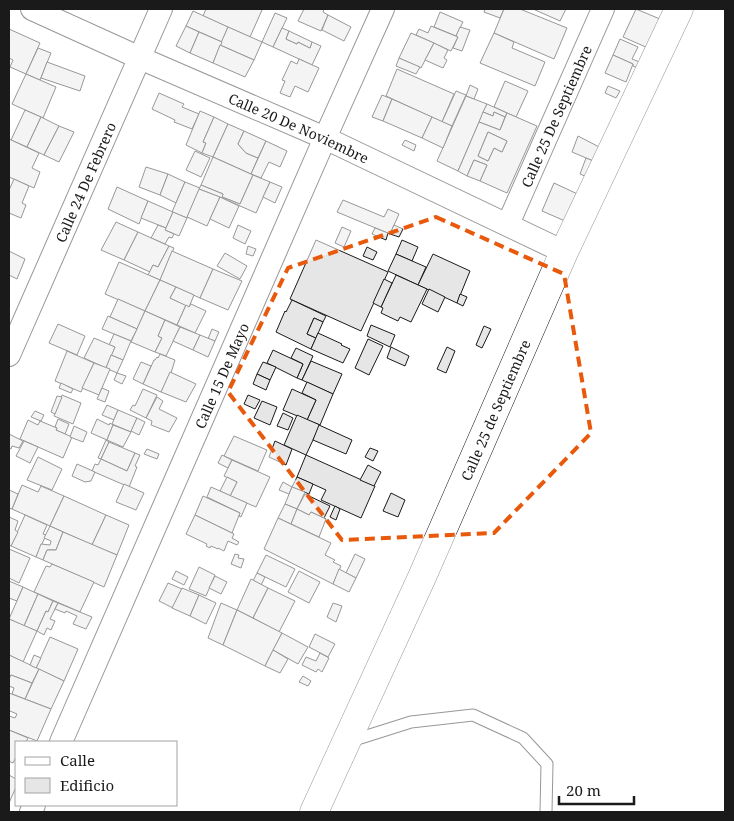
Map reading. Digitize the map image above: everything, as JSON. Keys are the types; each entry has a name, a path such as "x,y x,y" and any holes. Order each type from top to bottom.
{"main road":[{"name":"Calle 25 de Septiembre","path":"314,812 422,577 564,252 679,9"}],"street":[{"name":"Calle 20 De Noviembre","path":"32,9 325,138 564,252"},
{"name":"Calle 24 De Febrero","path":"9,356 162,9"},
{"name":"Calle 15 De Mayo","path":"61,741 383,9"},
{"name":"Calle 25 De Septiembre","path":"508,224 603,9"}],"lane":[{"path":"346,742 411,722 473,715 523,738 547,764 546,812"}],"highlighted area":[{"path":"436,217 564,274 591,433 494,533 342,540 228,392 288,268"}],"building":[{"path":"206,9 262,10 250,37 203,16"},
{"path":"304,9 324,9 323,12 328,15 321,31 298,21"},
{"path":"485,9 504,9 500,18 484,12"},
{"path":"504,9 520,9 567,28 554,59 494,33"},
{"path":"533,9 566,9 560,21"},
{"path":"636,9 660,19 648,48 623,37"},
{"path":"193,11 228,27 222,42 186,26"},
{"path":"440,12 463,22 456,36 434,27"},
{"path":"275,13 287,18 273,47 262,42"},
{"path":"328,15 351,27 344,41 322,30"},
{"path":"186,26 199,32 190,53 176,46"},
{"path":"431,26 458,37 451,51 416,35 419,29 428,33"},
{"path":"228,27 262,42 254,60 220,45"},
{"path":"460,27 470,30 462,51 453,48"},
{"path":"282,28 289,31 286,39 310,48 312,42 321,46 312,65 273,47"},
{"path":"9,29 40,43 26,74 10,67 13,60 9,58"},
{"path":"289,31 312,42 310,48 286,39"},
{"path":"199,32 222,42 213,63 190,53"},
{"path":"411,33 434,43 421,68 399,58"},
{"path":"494,33 514,42 512,48 545,62 535,86 480,63"},
{"path":"620,39 638,47 632,59 642,63 640,69 613,55"},
{"path":"434,43 448,50 444,58 447,60 443,68 425,60"},
{"path":"220,45 254,60 245,77 213,63"},
{"path":"38,48 51,53 40,80 26,74"},
{"path":"613,55 633,64 626,82 605,73"},
{"path":"399,58 420,67 416,74 396,66"},
{"path":"299,59 319,68 308,92 295,86 290,97 280,93 285,81 282,80 291,61 297,64"},
{"path":"47,62 85,76 80,91 41,78"},
{"path":"397,69 454,94 442,122 386,96"},
{"path":"26,74 56,87 43,118 12,104"},
{"path":"505,81 528,91 516,117 494,107"},
{"path":"470,85 478,89 474,99 466,96"},
{"path":"608,86 620,91 616,98 605,93"},
{"path":"456,91 466,95 452,126 442,122"},
{"path":"159,93 184,104 182,107 199,114 192,129 174,122 175,120 152,109"},
{"path":"382,95 392,99 383,121 372,117"},
{"path":"466,96 487,104 458,171 437,161"},
{"path":"392,99 432,117 422,138 383,121"},
{"path":"487,104 507,113 505,117 494,112 493,116 483,112"},
{"path":"25,110 41,117 27,147 11,140"},
{"path":"200,111 214,117 203,142 206,143 202,153 186,145"},
{"path":"483,112 493,116 494,112 505,117 500,130 479,122"},
{"path":"507,113 537,126 507,193 480,181 487,165 474,160 467,176 458,171 479,122 500,130","holes":["488,132 507,141 502,152 494,148 488,161 478,156"]},
{"path":"41,117 59,126 44,155 27,147"},
{"path":"214,117 228,124 213,157 202,153 206,143 203,142"},
{"path":"432,117 452,126 443,148 422,138"},
{"path":"228,124 244,131 238,144 246,153 258,158 251,174 213,157"},
{"path":"59,126 74,132 59,162 44,155"},
{"path":"244,131 266,141 258,158 246,153 238,144"},
{"path":"488,132 507,141 502,152 494,148 488,161 478,156"},
{"path":"578,136 605,150 598,163 572,152"},
{"path":"9,139 39,153 32,168 40,172 34,188 9,177"},
{"path":"405,140 416,145 414,151 402,145"},
{"path":"266,141 287,151 280,167 269,162 261,178 251,174"},
{"path":"195,151 210,158 201,177 186,170"},
{"path":"213,157 253,175 240,204 222,197 223,194 201,185"},
{"path":"586,158 598,163 592,179 580,174"},
{"path":"474,160 487,165 480,181 467,176"},
{"path":"146,167 168,174 160,195 139,187"},
{"path":"168,174 185,182 176,203 160,195"},
{"path":"253,175 270,182 256,213 222,198 240,204"},
{"path":"14,179 29,186 22,203 26,205 21,218 9,213 9,190"},
{"path":"185,182 200,188 187,218 172,212"},
{"path":"270,182 282,187 275,203 263,197"},
{"path":"554,183 584,197 572,224 542,211"},
{"path":"201,185 223,194 222,198 199,189"},
{"path":"117,187 148,201 139,224 108,209"},
{"path":"199,189 220,197 207,226 187,217"},
{"path":"220,197 239,206 229,228 210,219"},
{"path":"343,200 384,217 388,209 399,214 390,234 337,212"},
{"path":"148,201 173,212 166,228 141,218"},
{"path":"173,212 187,218 179,236 165,230"},
{"path":"116,222 138,232 124,260 101,250"},
{"path":"158,225 174,234 172,238 169,237 165,244 151,238"},
{"path":"238,225 251,231 245,244 233,238"},
{"path":"394,225 403,229 399,237 390,234"},
{"path":"342,227 351,231 344,247 335,243"},
{"path":"375,228 388,233 386,240 372,234"},
{"path":"138,232 169,246 158,267 153,265 150,272 124,260"},
{"path":"316,240 388,272 361,331 290,299"},
{"path":"402,240 418,247 412,261 396,254"},
{"path":"169,246 174,248 160,280 148,275 153,265 158,267"},
{"path":"248,246 256,249 253,256 246,254"},
{"path":"367,247 377,252 373,260 363,256"},
{"path":"9,251 25,259 17,279 9,275"},
{"path":"172,251 213,269 200,298 160,280"},
{"path":"225,253 247,266 240,279 217,266"},
{"path":"396,254 426,267 418,285 388,271"},
{"path":"433,254 470,271 457,303 418,285"},
{"path":"119,262 160,280 145,311 105,294"},
{"path":"213,269 242,281 228,310 200,298"},
{"path":"396,275 427,289 411,322 400,317 398,321 381,313 383,308 381,307"},
{"path":"384,279 392,283 381,307 373,303"},
{"path":"160,280 176,287 170,298 186,305 177,325 145,311"},
{"path":"176,287 194,295 189,307 170,298"},
{"path":"429,289 445,297 438,312 422,304"},
{"path":"460,294 467,297 463,306 457,303"},
{"path":"118,299 145,311 137,329 110,317"},
{"path":"292,300 326,316 323,322 314,318 307,334 316,338 311,349 276,332"},
{"path":"191,304 206,311 195,333 177,325 186,305 189,307"},
{"path":"145,311 165,320 158,336 162,338 155,352 131,342"},
{"path":"108,316 137,329 131,341 102,329"},
{"path":"314,318 323,322 316,338 307,334"},
{"path":"165,320 180,327 166,356 155,352 162,338 158,336"},
{"path":"58,324 85,336 77,355 49,343"},
{"path":"371,325 395,335 390,347 367,336"},
{"path":"484,326 491,329 482,348 476,345"},
{"path":"180,327 200,335 193,350 173,341"},
{"path":"212,329 219,332 215,341 208,339"},
{"path":"318,333 350,349 343,363 311,349"},
{"path":"114,334 131,341 123,360 111,355 115,347 109,345"},
{"path":"200,335 215,341 208,357 193,350"},
{"path":"94,338 115,347 106,368 84,358"},
{"path":"368,339 383,346 369,375 355,368"},
{"path":"391,347 409,356 405,366 387,358"},
{"path":"447,347 455,351 446,373 437,369"},
{"path":"296,348 313,356 302,380 297,378 303,364 291,358"},
{"path":"273,350 303,364 297,378 267,363"},
{"path":"67,351 94,363 81,392 55,381"},
{"path":"160,354 175,360 171,373 161,392 143,384 154,360"},
{"path":"111,355 123,360 117,373 106,368"},
{"path":"311,361 342,374 333,394 302,380"},
{"path":"141,362 151,366 143,384 133,379"},
{"path":"263,362 276,367 270,380 257,374"},
{"path":"94,363 110,369 99,395 82,388"},
{"path":"170,372 196,384 186,402 161,392"},
{"path":"117,373 126,376 122,384 114,380"},
{"path":"257,374 270,380 266,390 253,384"},
{"path":"307,382 333,394 320,425 307,420 316,400 302,393"},
{"path":"61,383 73,389 71,393 59,388"},
{"path":"102,388 109,391 105,402 97,399"},
{"path":"143,389 157,395 146,418 130,410 133,405 135,406"},
{"path":"292,389 316,400 307,420 283,410"},
{"path":"62,395 81,403 73,424 54,416"},
{"path":"248,395 260,400 255,409 244,404"},
{"path":"57,396 62,397 55,414 51,412"},
{"path":"157,397 163,401 159,409 177,418 169,432 151,425 152,421 146,418"},
{"path":"262,401 277,407 270,425 254,418"},
{"path":"107,405 118,410 114,420 102,415"},
{"path":"118,410 137,418 131,432 112,424"},
{"path":"35,411 44,415 41,421 31,417"},
{"path":"283,413 293,418 288,430 277,426"},
{"path":"297,415 320,425 306,455 284,445"},
{"path":"137,418 145,422 139,435 131,431"},
{"path":"58,419 69,424 65,434 56,430 57,428 55,427"},
{"path":"97,419 113,425 107,440 91,433"},
{"path":"28,420 38,425 40,421 72,437 63,458 20,439"},
{"path":"113,425 131,432 123,447 107,440"},
{"path":"319,425 352,440 346,454 313,440"},
{"path":"74,426 87,432 83,442 70,437"},
{"path":"9,434 23,441 19,448 12,446 11,449 9,448"},
{"path":"234,436 267,450 258,471 224,456"},
{"path":"106,440 109,442 101,459 98,458"},
{"path":"24,441 38,447 30,463 16,456"},
{"path":"275,441 292,449 286,465 269,457"},
{"path":"109,442 135,453 127,471 101,459"},
{"path":"370,448 378,451 373,461 365,457"},
{"path":"147,449 159,454 157,459 144,454"},
{"path":"135,453 140,455 129,487 92,471 95,464 98,465 101,459 127,471"},
{"path":"222,455 232,460 228,468 218,463"},
{"path":"306,455 375,486 361,518 321,500 326,490 297,477"},
{"path":"38,457 62,469 52,490 27,480"},
{"path":"232,460 270,477 256,507 230,496 237,482 224,476"},
{"path":"77,464 95,472 91,481 85,482 72,476"},
{"path":"368,465 381,472 374,486 360,480"},
{"path":"227,477 237,482 230,496 220,491"},
{"path":"297,477 313,484 309,494 292,487"},
{"path":"283,482 292,487 289,494 279,490"},
{"path":"124,484 144,493 136,510 116,502"},
{"path":"22,485 38,492 41,486 64,496 50,526 12,509"},
{"path":"211,487 247,503 241,517 239,516 240,513 207,497"},
{"path":"292,487 305,492 297,509 285,504"},
{"path":"9,490 18,494 12,509 9,508"},
{"path":"391,493 405,500 398,517 383,511"},
{"path":"305,494 330,506 324,518 311,512 309,515 297,509"},
{"path":"64,496 106,515 92,545 50,526"},
{"path":"203,496 240,513 232,533 195,515"},
{"path":"285,504 297,509 291,524 278,518"},
{"path":"335,506 340,509 336,520 330,517"},
{"path":"297,509 309,515 311,512 326,519 319,537 291,524"},
{"path":"25,515 47,525 43,534 46,535 36,557 11,546"},
{"path":"106,515 129,525 117,555 92,545"},
{"path":"195,515 234,534 232,538 239,542 237,545 228,541 224,551 211,546 210,548 206,546 207,544 186,534"},
{"path":"9,517 18,521 15,530 18,532 11,546 9,545"},
{"path":"278,518 331,543 325,555 335,560 333,562 341,566 333,584 264,549"},
{"path":"50,526 63,532 56,550 47,550 43,560 36,557 41,544 50,545 51,541 44,538"},
{"path":"63,532 117,555 104,587 43,560 47,550 56,550"},
{"path":"9,549 30,558 19,583 9,578"},
{"path":"235,554 239,555 238,558 244,559 241,568 231,564"},
{"path":"355,554 365,559 356,578 346,573"},
{"path":"266,555 295,569 286,587 257,573"},
{"path":"52,564 94,582 80,612 34,592 46,566 50,567"},
{"path":"199,567 215,575 206,596 189,589"},
{"path":"339,569 356,578 349,592 333,584"},
{"path":"176,571 188,577 184,585 172,579"},
{"path":"299,571 320,582 309,603 288,592"},
{"path":"257,573 265,577 261,585 253,581"},
{"path":"215,576 227,582 221,594 209,588"},
{"path":"251,579 268,588 253,618 237,610"},
{"path":"9,581 23,587 17,601 9,598"},
{"path":"168,583 182,589 173,608 159,601"},
{"path":"23,587 38,594 24,626 9,619"},
{"path":"182,588 199,595 190,616 172,608"},
{"path":"268,588 295,601 279,632 253,618"},
{"path":"38,594 53,601 37,631 24,626"},
{"path":"199,595 216,603 206,624 190,616"},
{"path":"53,601 58,603 50,619 55,621 51,630 47,628 44,635 37,631"},
{"path":"58,603 92,617 86,629 73,624 77,616 55,609"},
{"path":"221,603 237,610 223,645 208,638"},
{"path":"333,603 342,606 336,622 327,617"},
{"path":"237,610 282,633 265,666 223,645"},
{"path":"9,619 37,631 23,662 9,655"},
{"path":"282,633 308,647 298,664 273,650"},
{"path":"315,634 335,644 328,657 309,647"},
{"path":"50,637 78,649 64,681 36,668"},
{"path":"273,650 288,659 280,673 265,666"},
{"path":"320,653 329,658 322,672 318,669 316,672 302,665 306,657 316,661"},
{"path":"9,655 39,669 32,683 11,675 9,679"},
{"path":"34,655 41,658 36,668 30,665"},
{"path":"39,669 64,681 51,709 25,699"},
{"path":"11,675 32,683 25,699 12,694 14,688 9,686"},
{"path":"303,676 311,681 308,686 299,682"},
{"path":"9,693 51,709 37,741 9,730 9,716 15,718 17,714 10,711 9,713"},
{"path":"9,730 28,738 26,741 15,741 15,759 13,763 9,761"},
{"path":"9,775 15,778 15,789 9,803"}]}
